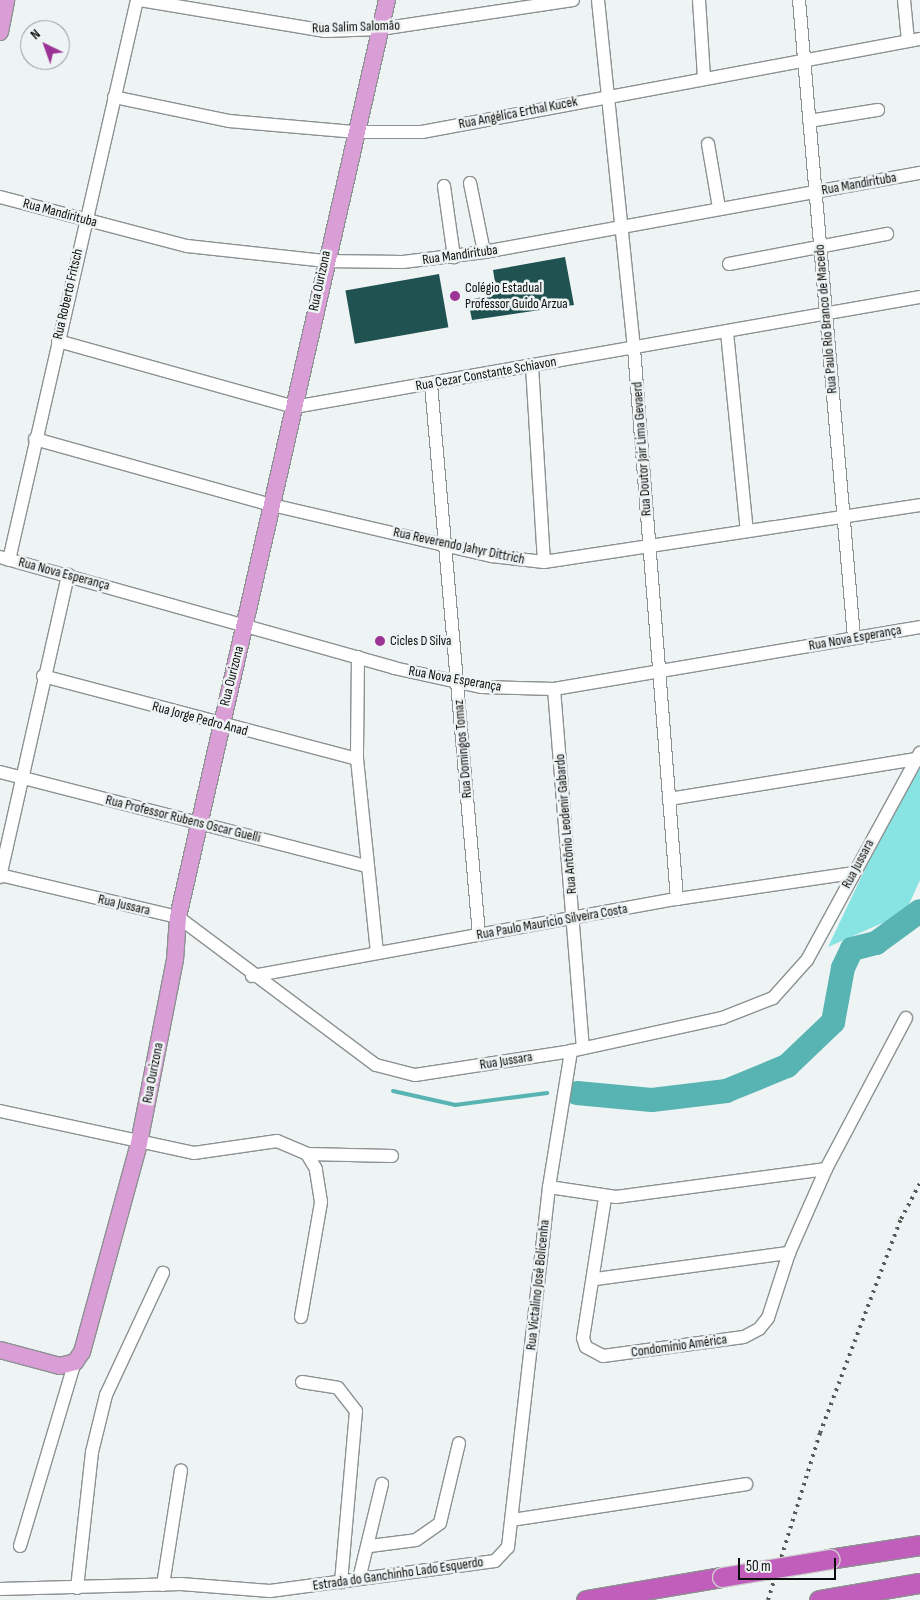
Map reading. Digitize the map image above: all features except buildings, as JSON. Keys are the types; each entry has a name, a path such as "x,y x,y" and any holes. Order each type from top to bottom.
{"highway":[{"path":"586,1600 920,1545"},
{"path":"827,1599 920,1583"}],"main road":[{"path":"0,32 6,0"},
{"name":"Rua Ourizona","path":"78,1357 139,1143 175,960 178,917 220,724 294,407 324,261 387,0"},
{"path":"0,1350 60,1366 78,1357"}],"street":[{"name":"Rua Salim Salomão","path":"139,0 286,27 380,29 572,0"},
{"name":"Rua Roberto Fritsch","path":"5,558 35,439 114,97 139,0"},
{"name":"Rua Doutor Jair Lima Gevaerd","path":"598,0 634,348 676,899"},
{"path":"699,0 704,77"},
{"name":"Rua Paulo Rio Branco de Macedo","path":"798,0 854,638"},
{"path":"904,0 914,40"},
{"name":"Rua Angélica Erthal Kucek","path":"114,97 230,121 354,132 422,132 804,58 914,40"},
{"path":"809,121 878,110"},
{"path":"708,144 719,208"},
{"name":"Rua Mandirituba","path":"0,197 187,246 324,261 403,262 484,252 920,173"},
{"path":"470,183 484,252"},
{"path":"444,186 454,256"},
{"path":"729,264 887,234"},
{"name":"Rua Cezar Constante Schiavon","path":"58,341 294,407 920,297"},
{"path":"727,332 748,531"},
{"path":"532,366 544,562"},
{"name":"Rua Domingos Tomaz","path":"431,384 479,935"},
{"name":"Rua Reverendo Jahyr Dittrich","path":"35,439 272,505 445,544 544,562 650,548 920,505"},
{"name":"Rua Nova Esperança","path":"5,558 245,622 358,657 457,681 554,689 660,673 920,627"},
{"path":"0,876 43,676 68,575"},
{"path":"358,657 357,759 377,953"},
{"name":"Rua Jorge Pedro Anad","path":"43,676 357,759"},
{"name":"Rua Antônio Leodenir Gabardo","path":"554,689 574,918 577,1050"},
{"path":"669,799 918,756"},
{"name":"Rua Jussara","path":"0,876 178,917 252,976 376,1065 396,1073 415,1075 577,1050 722,1018 773,998 807,960 853,872 918,756"},
{"name":"Rua Professor Rubens Oscar Guelli","path":"0,772 367,866"},
{"name":"Rua Paulo Maurício Silveira Costa","path":"252,976 676,899 853,872"},
{"name":"Condomínio América","path":"605,1198 596,1279 583,1338 586,1347 603,1356 744,1337 760,1329 768,1318 789,1253 826,1169 906,1018"},
{"name":"Rua Victalino José Bolicenha","path":"512,1520 549,1187 577,1050"},
{"path":"0,1111 139,1143 194,1153 277,1142 307,1154 392,1156"},
{"path":"301,1317 321,1202 316,1169 307,1154"},
{"path":"549,1187 605,1198 826,1169"},
{"path":"596,1279 789,1253"},
{"path":"77,1588 92,1452 106,1395 163,1273"},
{"path":"20,1546 78,1357"},
{"path":"302,1382 338,1388 356,1411 341,1582"},
{"path":"370,1546 416,1540 440,1523 459,1443"},
{"path":"163,1585 181,1470"},
{"path":"359,1579 370,1546 382,1484"},
{"path":"512,1520 746,1484"},
{"name":"Estrada do Ganchinho Lado Esquerdo","path":"0,1589 163,1585 270,1591 341,1582 495,1561 508,1547 512,1520"}],"shaded area":[{"path":"920,768 920,880 905,913 828,947 888,821"}],"waterway":[{"path":"577,1093 652,1100 726,1091 787,1066 833,1022 843,968 852,949 876,943 920,911"},
{"path":"393,1091 455,1105 547,1093"}],"railway":[{"path":"768,1600 820,1433 901,1219 920,1184"}],"place":[{"name":"Colégio Estadual Professor Guido Arzua","path":"455,296"},
{"name":"Cicles D Silva","path":"380,641"}]}
